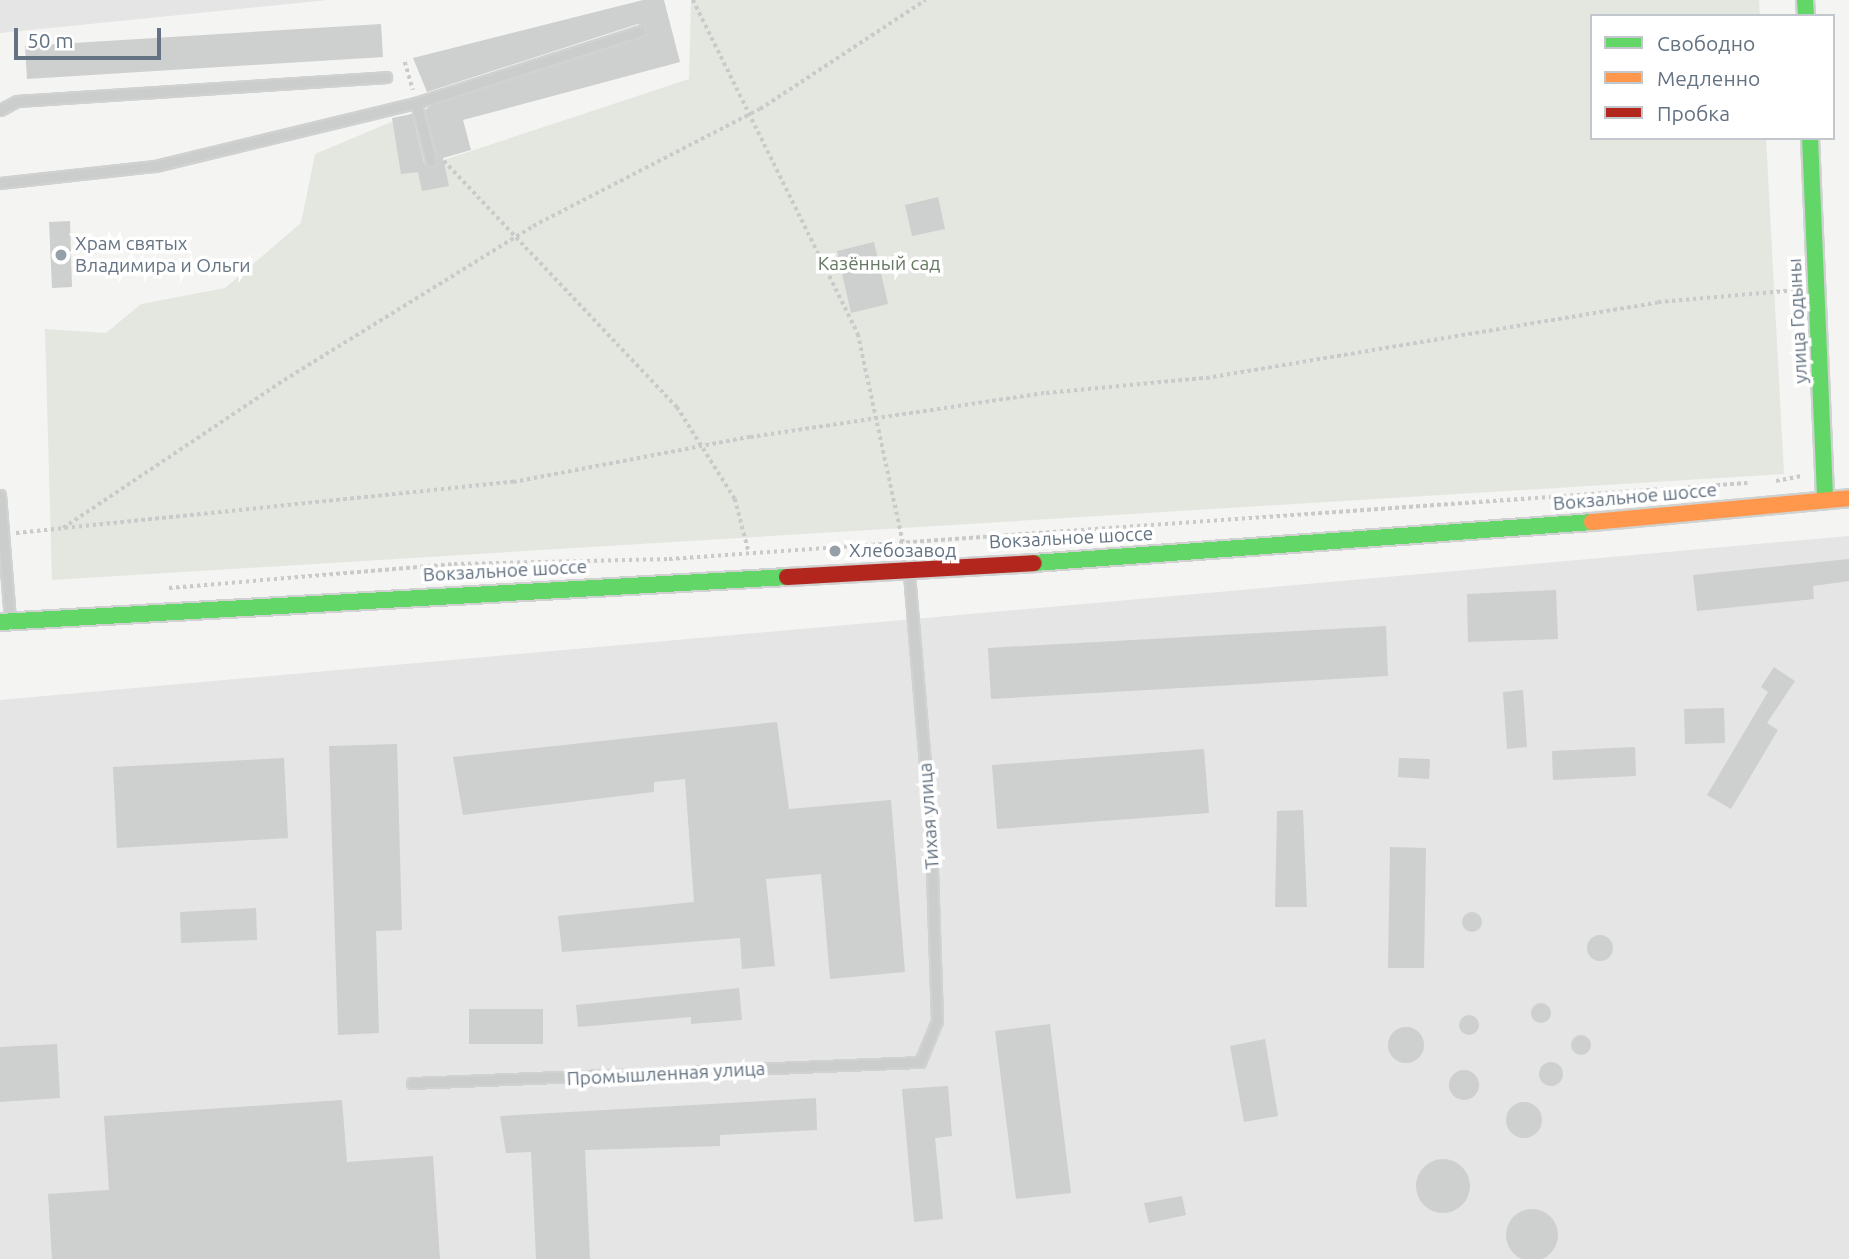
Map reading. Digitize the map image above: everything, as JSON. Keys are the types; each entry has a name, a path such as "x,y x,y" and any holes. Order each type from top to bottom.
{"main road":[{"name":"улица Годыны","path":"1811,140 1816,288 1828,471 1825,500"},
{"name":"Вокзальное шоссе","path":"5,621 1357,544 1849,498"}],"lane":[{"path":"0,183 155,166 416,103 640,31"},
{"path":"0,110 17,101 386,77"},
{"path":"416,103 431,160"},
{"path":"0,496 6,534 5,621"},
{"name":"Тихая улица","path":"909,568 931,836 937,1021 920,1062"},
{"name":"Промышленная улица","path":"412,1083 920,1062"}],"path":[{"path":"693,0 858,334 909,568"},
{"path":"62,529 284,380 516,236 750,115 925,0"},
{"path":"405,62 416,103"},
{"path":"431,160 450,161 516,236 677,407 735,499 749,552"},
{"path":"6,534 513,482 701,446 876,419 1206,378 1658,302 1816,288"},
{"path":"1772,482 1828,471"},
{"path":"163,589 454,564 749,552 1758,483"}],"shaded area":[{"path":"0,0 328,0 0,33"},
{"path":"1849,536 1849,1259 0,1259 0,700"}],"green space":[{"name":"Казённый сад","path":"691,0 1759,0 1760,14 1590,14 1590,140 1766,140 1784,474 52,580 45,329 106,333 141,304 225,288 301,223 315,154 415,112 441,161 689,79"}],"building":[{"path":"643,0 664,0 680,62 463,120 471,150 443,158 449,186 422,191 418,172 401,174 392,118 412,114 424,163 433,168 438,159 425,110 430,106 642,38 647,30 638,24 427,92 413,58"},
{"path":"381,24 383,57 27,79 25,46"},
{"path":"938,197 945,229 912,236 905,205"},
{"name":"Храм святых Владимира и Ольги","path":"70,221 72,287 52,288 49,222"},
{"path":"874,242 888,304 851,313 837,251"},
{"path":"1849,559 1849,581 1813,586 1814,599 1697,611 1693,575"},
{"path":"1556,590 1558,639 1468,642 1467,594"},
{"path":"1386,626 1388,676 991,699 988,648"},
{"path":"1774,667 1795,681 1767,723 1778,730 1731,809 1707,795 1768,692 1761,687"},
{"path":"1523,690 1527,747 1507,749 1503,692"},
{"path":"1724,708 1725,743 1685,744 1684,709"},
{"path":"777,722 789,809 891,800 905,972 830,979 821,874 766,879 775,966 742,969 740,938 562,952 558,916 694,902 685,779 654,782 654,792 463,815 453,757"},
{"path":"397,744 402,930 376,931 379,1033 338,1035 329,746"},
{"path":"1635,747 1636,776 1553,780 1552,751"},
{"path":"1204,749 1209,813 997,829 992,765"},
{"path":"284,758 288,838 117,848 113,767"},
{"path":"1399,758 1430,759 1429,779 1398,777"},
{"path":"1303,810 1307,907 1275,907 1277,811"},
{"path":"1390,847 1426,848 1424,968 1388,968"},
{"path":"256,908 257,940 181,943 180,912"},
{"path":"1472,912 1479,915 1482,922 1479,929 1472,932 1465,929 1462,922 1465,915"},
{"path":"1600,935 1609,939 1613,948 1609,957 1600,961 1591,957 1587,948 1591,939"},
{"path":"739,988 742,1020 691,1024 691,1017 578,1027 576,1005"},
{"path":"1541,1003 1548,1006 1551,1013 1548,1020 1541,1023 1534,1020 1531,1013 1534,1006"},
{"path":"469,1009 543,1009 543,1044 469,1044"},
{"path":"1469,1015 1476,1018 1479,1025 1476,1032 1469,1035 1462,1032 1459,1025 1462,1018"},
{"path":"1050,1024 1071,1193 1016,1199 995,1031"},
{"path":"1406,1027 1418,1033 1424,1045 1418,1057 1406,1063 1394,1057 1388,1045 1394,1033"},
{"path":"1581,1035 1588,1038 1591,1045 1588,1052 1581,1055 1574,1052 1571,1045 1574,1038"},
{"path":"1265,1039 1278,1116 1244,1122 1230,1046"},
{"path":"57,1044 60,1098 0,1102 0,1047"},
{"path":"1551,1062 1559,1066 1563,1074 1559,1082 1551,1086 1543,1082 1539,1074 1543,1066"},
{"path":"1464,1070 1470,1071 1478,1079 1478,1091 1470,1099 1464,1100 1458,1099 1450,1091 1449,1085 1450,1079 1458,1071"},
{"path":"948,1086 952,1136 935,1138 943,1219 914,1222 902,1089"},
{"path":"816,1098 817,1130 720,1135 720,1146 585,1150 590,1259 536,1259 531,1152 506,1153 500,1116"},
{"path":"342,1100 347,1162 433,1156 440,1259 52,1259 48,1194 109,1190 104,1116"},
{"path":"1524,1102 1536,1108 1542,1120 1536,1132 1524,1138 1512,1132 1506,1120 1512,1108"},
{"path":"1443,1159 1462,1167 1470,1186 1462,1205 1443,1213 1424,1205 1416,1186 1424,1167"},
{"path":"1182,1196 1186,1215 1149,1223 1144,1203"},
{"path":"1522,1211 1542,1211 1551,1216 1556,1225 1556,1245 1551,1254 1542,1259 1522,1259 1513,1254 1508,1245 1508,1225 1513,1216"}],"traffic: fast":[{"path":"1805,0 1806,14"},
{"path":"1810,140 1825,500"},
{"path":"1034,563 1592,522"},
{"path":"0,622 787,577"}],"traffic: slow":[{"path":"1592,522 1849,498"}],"traffic: jam":[{"path":"787,577 1034,563"}],"place":[{"name":"Храм святых Владимира и Ольги","path":"61,255"},
{"name":"Хлебозавод","path":"835,551"}]}
